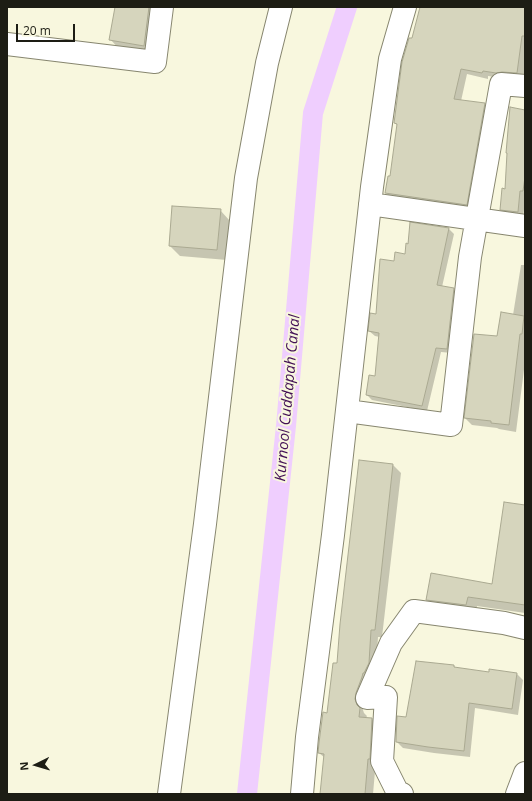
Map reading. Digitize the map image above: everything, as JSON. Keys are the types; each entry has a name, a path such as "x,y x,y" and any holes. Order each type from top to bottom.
{"street":[{"path":"7,44 155,62 162,7"},
{"path":"169,794 206,516 246,178 267,63 281,7"},
{"path":"302,794 307,737 348,411 370,204 390,59 405,7"},
{"path":"348,411 452,425 470,257 501,84 525,86"},
{"path":"370,204 525,226"},
{"path":"402,794 398,793 382,761 386,697 367,698 391,643 414,611 504,622 525,628"},
{"path":"518,794 525,773"}],"building":[{"path":"115,7 149,7 144,46 109,40"},
{"path":"420,7 525,7 525,36 522,36 517,73 496,73 483,71 482,73 461,69 454,99 485,103 467,205 385,193 388,176 390,176 397,124 394,123 402,62 409,38 412,38"},
{"path":"510,107 525,110 525,177 523,191 520,191 518,212 500,210 502,188 505,189"},
{"path":"172,206 221,209 217,250 169,246"},
{"path":"410,222 449,228 437,285 454,288 447,349 436,348 422,406 366,395 369,375 375,376 379,333 368,331 370,313 376,314 380,259 394,261 395,252 405,254 406,243 408,244"},
{"path":"501,312 524,316 522,334 520,334 509,425 464,418 474,334 497,336"},
{"path":"359,460 393,464 375,630 371,630 369,663 363,673 355,699 360,708 359,717 372,718 370,759 368,759 365,794 320,794 324,754 318,753 319,743 323,712 327,713 333,663 337,663 340,624"},
{"path":"504,502 525,505 525,605 468,597 466,605 426,600 431,573 492,584"},
{"path":"416,661 454,665 454,667 489,672 489,669 517,673 512,709 469,703 464,751 396,742 397,716 406,717"}],"waterway":[{"name":"Kurnool Cuddapah Canal","path":"247,794 286,426 313,113 347,7"}]}
